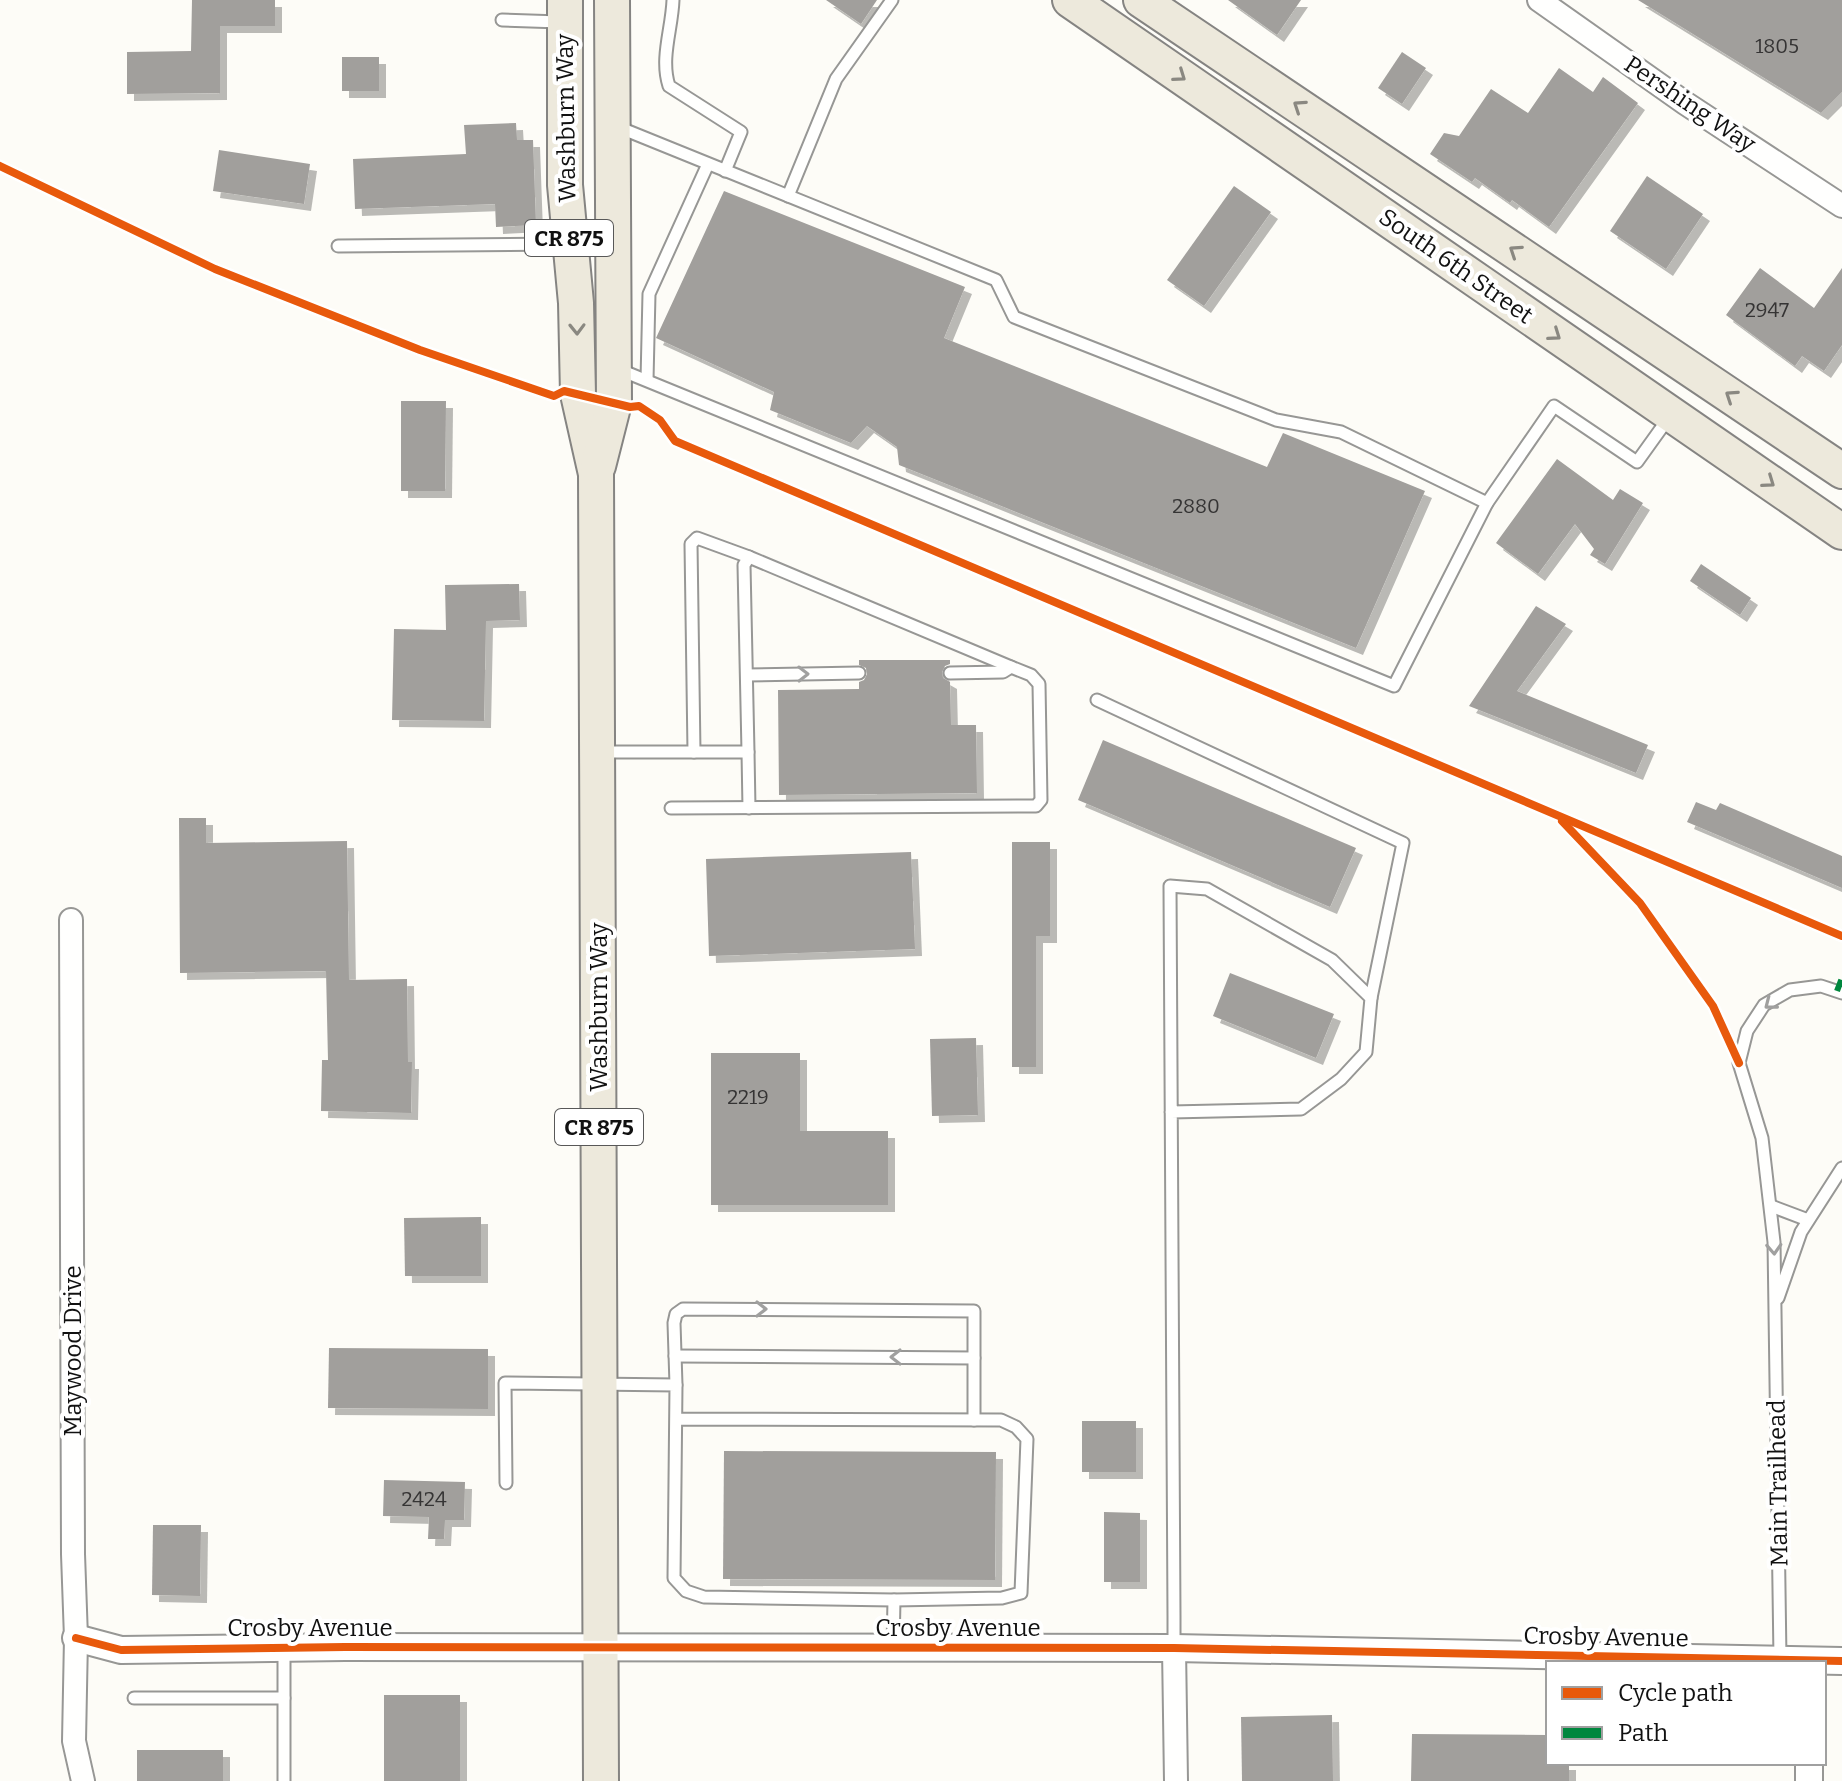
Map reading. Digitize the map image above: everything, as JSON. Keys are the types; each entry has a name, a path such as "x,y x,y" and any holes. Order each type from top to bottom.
{"main road":[{"path":"593,0 595,107 601,121 613,125"},
{"name":"Washburn Way","path":"596,474 614,403 612,0"},
{"name":"South 6th Street","path":"1070,0 1842,532"},
{"name":"South 6th Street","path":"1149,2 1842,471"},
{"path":"565,11 582,23 583,132 613,227"},
{"name":"Washburn Way","path":"565,11 565,185 576,303 578,394 596,474 601,1781"},
{"path":"570,244 581,242 591,247 613,367"}],"street":[{"name":"Pershing Way","path":"1539,0 1685,103 1842,206"},
{"path":"1130,42 1149,2"},
{"name":"Maywood Drive","path":"71,920 74,1741 83,1781"},
{"name":"Crosby Avenue","path":"76,1638 121,1650 1174,1648 1794,1661"},
{"path":"1174,1648 1176,1781"}],"lane":[{"path":"673,0 666,50 669,86 741,132 725,171"},
{"path":"788,196 836,79 892,0"},
{"path":"502,20 565,11"},
{"path":"613,125 996,280 1014,317 1276,420 1341,432 1487,503"},
{"path":"647,380 649,294 708,164"},
{"path":"338,246 570,244"},
{"path":"613,367 1394,686 1487,503 1554,406 1637,462 1671,415"},
{"path":"671,808 1036,806 1041,800 1039,684 1031,675 697,538 691,544 694,752"},
{"path":"749,557 744,565 749,808"},
{"path":"950,673 1003,672 1011,667"},
{"path":"747,675 859,673"},
{"path":"1097,700 1403,843 1371,998 1366,1052 1341,1079 1301,1109 1171,1112"},
{"path":"598,752 748,752"},
{"path":"1174,1648 1170,886 1207,889 1332,960 1371,998"},
{"name":"Main Trailhead","path":"1780,1660 1776,1307 1771,1206 1762,1138 1739,1063 1747,1031 1764,1005 1790,990 1821,986 1842,993"},
{"name":"Main Trailhead","path":"1776,1307 1801,1232 1842,1168"},
{"path":"1771,1206 1808,1220"},
{"path":"676,1419 974,1420 1001,1420 1016,1427 1027,1439 1021,1593 1002,1598 894,1600 704,1597 686,1591 674,1578 676,1314 683,1309 974,1311 974,1420"},
{"path":"675,1356 974,1358"},
{"path":"506,1483 505,1383 676,1385"},
{"path":"893,1648 894,1600"},
{"path":"284,1648 284,1781"},
{"path":"134,1698 284,1698"}],"building":[{"path":"192,0 275,0 275,26 220,26 220,93 127,94 127,52 191,51"},
{"path":"826,0 877,0 861,24"},
{"path":"1228,0 1301,0 1277,35"},
{"path":"1638,0 1842,0 1842,92 1821,113"},
{"path":"1402,52 1426,68 1402,104 1378,88"},
{"path":"342,57 379,57 379,91 342,91"},
{"path":"1559,68 1593,92 1603,77 1638,103 1549,227 1512,200 1510,203 1475,178 1472,182 1430,154 1444,133 1459,136 1491,89 1528,113"},
{"path":"516,123 517,140 533,140 536,225 496,227 495,204 355,209 353,159 466,154 464,125"},
{"path":"219,150 310,164 304,204 213,191"},
{"path":"1647,176 1703,214 1666,269 1610,231"},
{"path":"1234,186 1271,212 1204,306 1167,280"},
{"path":"724,191 965,287 944,338 1267,467 1283,433 1425,491 1356,648 899,465 897,447 867,426 851,443 770,410 774,392 656,338"},
{"path":"1760,268 1814,308 1842,268 1842,345 1824,371 1802,356 1795,366 1726,315"},
{"path":"401,401 446,401 445,491 401,491"},
{"path":"1557,459 1613,500 1620,489 1643,503 1605,564 1590,555 1594,549 1575,524 1538,574 1496,543"},
{"path":"1701,564 1751,598 1740,615 1690,581"},
{"path":"519,584 520,620 486,621 484,721 392,720 394,629 446,630 445,585"},
{"path":"1536,606 1566,624 1517,691 1648,745 1636,773 1469,706"},
{"path":"859,660 950,660 942,672 943,678 950,682 951,725 976,725 977,793 779,795 778,690 859,689 859,682 867,674 866,668 859,665"},
{"path":"1103,740 1356,848 1330,907 1078,800"},
{"path":"1696,802 1716,810 1720,803 1842,856 1842,888 1687,822"},
{"path":"179,818 206,818 206,843 347,841 349,980 407,979 408,1062 412,1062 411,1113 321,1111 322,1060 328,1060 326,971 180,973"},
{"path":"1012,842 1050,842 1050,936 1036,936 1036,1067 1012,1067"},
{"path":"911,852 915,949 709,956 706,859"},
{"path":"1230,973 1334,1014 1316,1058 1213,1016"},
{"path":"976,1038 978,1115 932,1116 930,1039"},
{"path":"711,1053 800,1053 800,1131 888,1131 888,1205 711,1205"},
{"path":"481,1217 481,1276 405,1276 404,1218"},
{"path":"329,1348 488,1349 488,1409 328,1408"},
{"path":"1082,1421 1136,1421 1136,1472 1082,1472"},
{"path":"724,1451 996,1452 995,1580 723,1579"},
{"path":"384,1480 465,1482 464,1520 445,1520 444,1539 428,1539 429,1517 383,1516"},
{"path":"1104,1512 1140,1513 1140,1582 1104,1582"},
{"path":"153,1525 201,1525 200,1596 152,1595"},
{"path":"384,1695 460,1695 460,1781 384,1781"},
{"path":"1332,1715 1333,1781 1242,1781 1241,1717"},
{"path":"1412,1734 1546,1735 1546,1765 1569,1765 1569,1781 1411,1781"},
{"path":"137,1750 223,1750 223,1781 137,1781"}],"marked path":[{"path":"1837,991 1842,978"}],"cycle path":[{"path":"0,166 215,269 420,350 554,396 564,391 630,407 639,406 660,420 675,441 1842,936"},
{"path":"1562,821 1640,903 1713,1006 1739,1063"},
{"path":"76,1638 121,1650 345,1647 1174,1648 1842,1661"}]}
